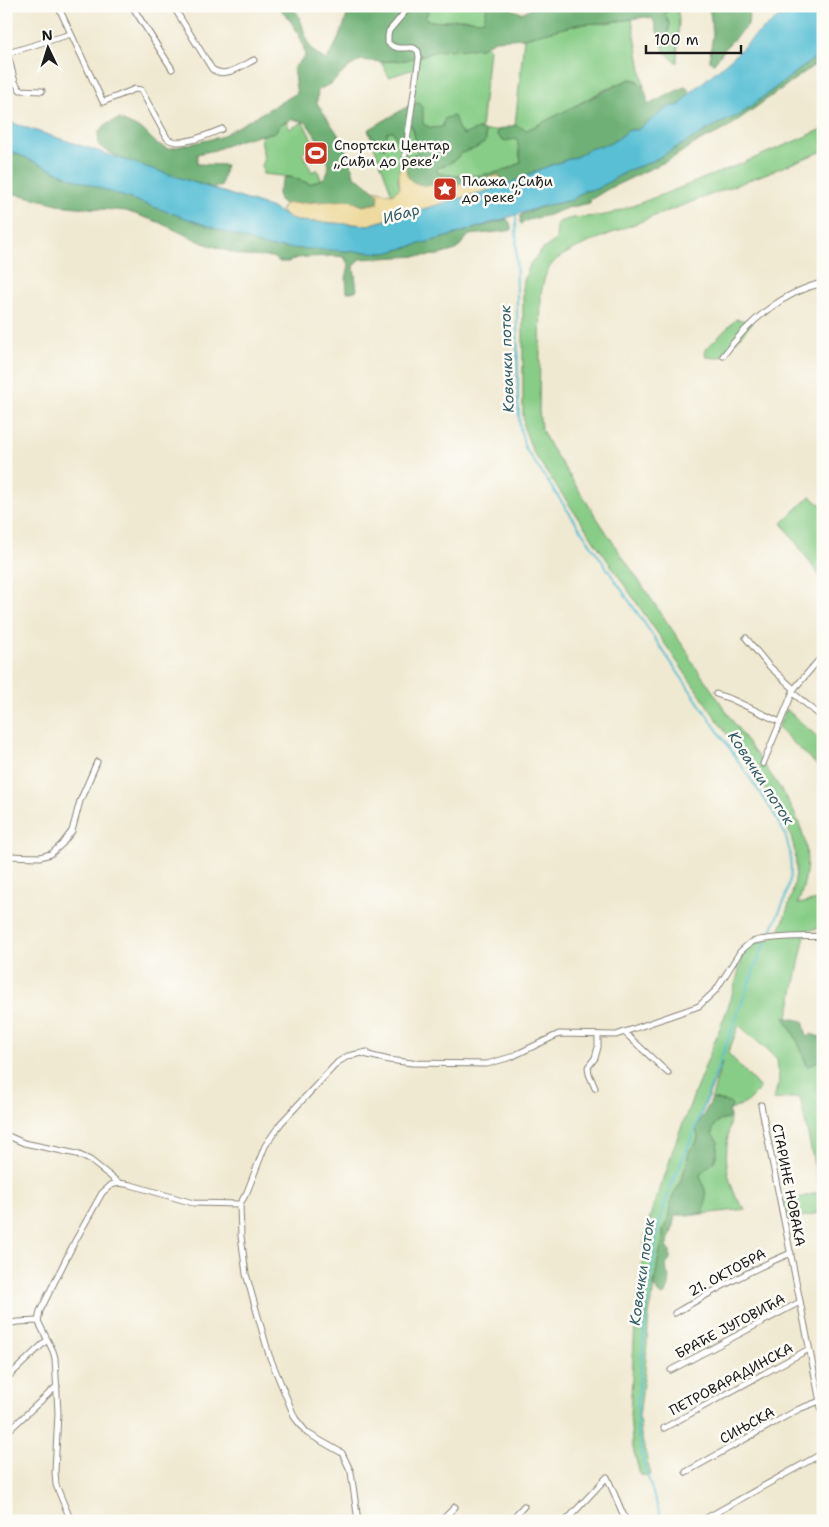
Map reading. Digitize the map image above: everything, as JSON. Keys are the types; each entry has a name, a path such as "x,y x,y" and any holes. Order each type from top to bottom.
{"street":[{"path":"58,6 103,102 135,89 141,90 170,142 175,143 193,139 222,128"},
{"path":"132,6 172,69"},
{"path":"173,6 212,69 216,72 229,72 254,60"},
{"path":"405,155 419,57 418,51 414,48 397,48 392,46 388,43 388,36 389,31 410,6"},
{"path":"42,91 20,90 15,82 7,50 71,34"},
{"path":"723,356 760,316 772,307 797,292 823,283"},
{"path":"746,638 768,665 823,718"},
{"path":"763,764 794,691 823,655"},
{"path":"716,694 780,722"},
{"path":"6,856 40,857 51,854 62,844 72,831 80,801 97,762"},
{"path":"360,1052 388,1060 412,1063 487,1064 511,1057 559,1034 616,1035 700,1006 716,990 740,952 749,944 771,939 823,936"},
{"path":"624,1032 668,1073"},
{"path":"595,1088 588,1067 598,1047 598,1035"},
{"path":"358,1521 352,1472 342,1454 307,1433 295,1418 270,1355 246,1274 241,1236 240,1204 247,1192 265,1146 281,1123 338,1062 348,1056 367,1052"},
{"name":"СТАРИНЕ НОВАКА","path":"761,1105 823,1417"},
{"path":"6,1135 24,1143 78,1154 90,1160 119,1183 194,1203 240,1204"},
{"path":"71,1521 56,1485 58,1426 55,1358 38,1321 40,1311 74,1243 102,1193 119,1183"},
{"name":"21. ОКТОБРА","path":"675,1313 760,1265 791,1253"},
{"name":"БРАЋЕ ЈУГОВИЋА","path":"671,1370 800,1302"},
{"path":"6,1324 38,1321"},
{"path":"6,1379 47,1340"},
{"name":"ПЕТРОВАРАДИНСКА","path":"664,1428 810,1349"},
{"path":"6,1433 57,1386"},
{"name":"СИЊСКА","path":"686,1472 800,1409 820,1401"},
{"path":"701,1521 823,1453"},
{"path":"566,1521 607,1476 626,1521"},
{"path":"510,1521 524,1506"},
{"path":"441,1521 455,1507"},
{"path":"812,1521 823,1514"}],"green space":[{"path":"284,6 290,7 298,15 310,46 326,60 337,41 350,6 432,6 425,19 439,22 456,19 484,20 487,6 506,6 521,13 537,6 669,6 665,15 670,24 668,34 660,39 653,19 646,17 580,24 524,38 495,40 481,48 437,51 406,60 381,62 361,60 349,67 332,83 318,90 317,103 341,139 349,155 354,176 379,195 378,203 363,206 349,200 284,204 279,200 278,192 284,178 291,177 310,184 325,177 328,172 323,149 306,122 292,119 281,124 275,132 240,140 215,150 197,154 197,164 226,165 221,186 213,188 125,161 99,146 98,133 105,125 119,119 143,130 156,143 168,149 220,137 297,93 293,69 305,58 303,44 290,21 281,10"},
{"path":"432,6 487,6 485,20 456,19 439,22 425,19"},
{"path":"669,6 677,6 679,19 677,63 665,52 660,39 668,34 670,24 665,15"},
{"path":"709,6 747,6 749,14 748,25 714,63 709,61 713,34"},
{"path":"632,19 644,87 637,80 630,79 604,90 527,130 515,126 524,38 580,24"},
{"path":"486,45 489,49 481,130 478,129 463,135 458,128 431,128 422,124 412,104 417,68 389,77 381,62 406,60 437,51 481,48"},
{"path":"823,52 823,59 728,128 694,144 671,159 608,189 590,200 590,203 567,208 521,224 521,215 544,206 572,200 584,191 597,189 629,170 651,162 716,125 739,115"},
{"path":"630,79 635,80 641,85 648,105 686,86 690,93 680,105 669,107 637,130 629,130 609,144 589,149 578,156 543,168 503,186 447,187 448,185 430,186 417,184 408,177 406,172 408,156 418,153 413,129 410,124 405,128 405,136 396,140 393,131 387,132 385,148 380,147 368,130 412,104 419,103 423,109 423,124 431,128 442,127 445,118 454,116 458,128 463,135 478,129 485,131 486,141 476,148 462,153 452,162 436,169 438,173 469,176 492,173 513,167 521,162 517,139 503,141 497,135 498,130 515,125 527,130"},
{"path":"286,121 290,129 303,122 315,146 302,153 312,172 317,169 321,179 310,184 291,177 263,174 262,164 264,161 261,136 275,132"},
{"path":"409,124 413,129 418,153 405,155 398,179 400,188 392,194 368,130 380,147 386,139 387,132 393,131 396,139"},
{"path":"823,129 823,151 624,228 566,253 558,258 548,270 541,294 539,410 541,428 550,446 690,656 691,661 773,777 790,805 803,833 807,855 805,876 798,904 823,899 823,928 806,930 788,1017 784,1017 798,1042 807,1066 823,1058 823,1212 784,1221 780,1203 820,1192 800,1097 773,1100 779,1082 777,1059 739,1025 728,1053 760,1088 749,1101 729,1111 713,1099 711,1101 722,1062 696,1128 697,1142 689,1151 687,1163 667,1224 663,1230 663,1240 649,1314 645,1371 639,1416 641,1435 651,1475 640,1475 632,1444 630,1413 635,1323 645,1236 653,1206 674,1146 730,1002 741,963 740,952 749,944 771,939 779,931 791,897 796,870 796,857 789,832 775,804 533,452 524,428 523,413 523,284 530,264 542,250 556,240 557,223 571,218 613,213"},
{"path":"498,130 497,135 517,139 521,162 513,167 481,175 458,176 438,173 436,169 452,162 462,153 476,148 486,141 485,131"},
{"path":"6,149 71,178 385,253 507,219 512,230 469,235 456,250 439,255 359,259 354,267 357,290 347,292 346,278 349,266 344,257 307,257 280,262 272,257 244,256 203,243 158,222 126,211 66,206 6,192"},
{"path":"736,319 753,322 723,356 717,358 706,357 706,349"},
{"path":"810,496 821,505 823,504 823,581 782,523"},
{"path":"786,709 823,742 823,771 778,728"},
{"path":"784,1017 803,1021 807,1037 811,1034 823,1038 823,1058 808,1067 798,1042"},
{"path":"713,1099 730,1103 732,1106 729,1111 730,1117 718,1122 713,1129 712,1134 718,1142 716,1158 700,1176 706,1198 703,1212 694,1215 675,1215 666,1247 670,1251 670,1260 666,1265 669,1282 668,1289 663,1296 658,1293 654,1285 663,1240 663,1230 667,1224 672,1198 681,1182 689,1151 697,1142 696,1128"},
{"path":"730,1117 726,1154 728,1170 735,1195 746,1209 694,1215 703,1212 706,1193 700,1176 703,1169 714,1161 713,1128 718,1121"}],"sand":[{"name":"Плажа „Сиђи до реке”","path":"402,155 408,156 406,166 407,175 410,180 421,185 448,185 448,187 499,175 503,186 368,225 296,221 280,212 284,204 349,200 363,206 378,203 379,195 373,190 392,194 400,188 399,172"}],"water":[{"path":"793,6 823,6 823,52 739,115 716,125 651,162 629,170 597,189 584,191 572,200 544,206 450,236 386,253 268,247 71,178 6,149 6,121 272,208 296,221 368,225 503,186 543,168 578,156 589,149 609,144 629,130 637,130 669,107 680,105 690,93 732,58 758,33"}],"waterway":[{"name":"Ковачки поток","path":"516,216 518,403 520,428 525,448 773,812 785,834 790,852 791,874 785,899 757,962 692,1137 669,1191 658,1227 646,1314 637,1429 645,1468 662,1521"}],"place":[{"name":"Спортски Центар „Сиђи до реке”","path":"316,153"},
{"name":"Плажа „Сиђи до реке”","path":"445,189"}],"water label":[{"name":"Ибар","path":"401,214"}]}
